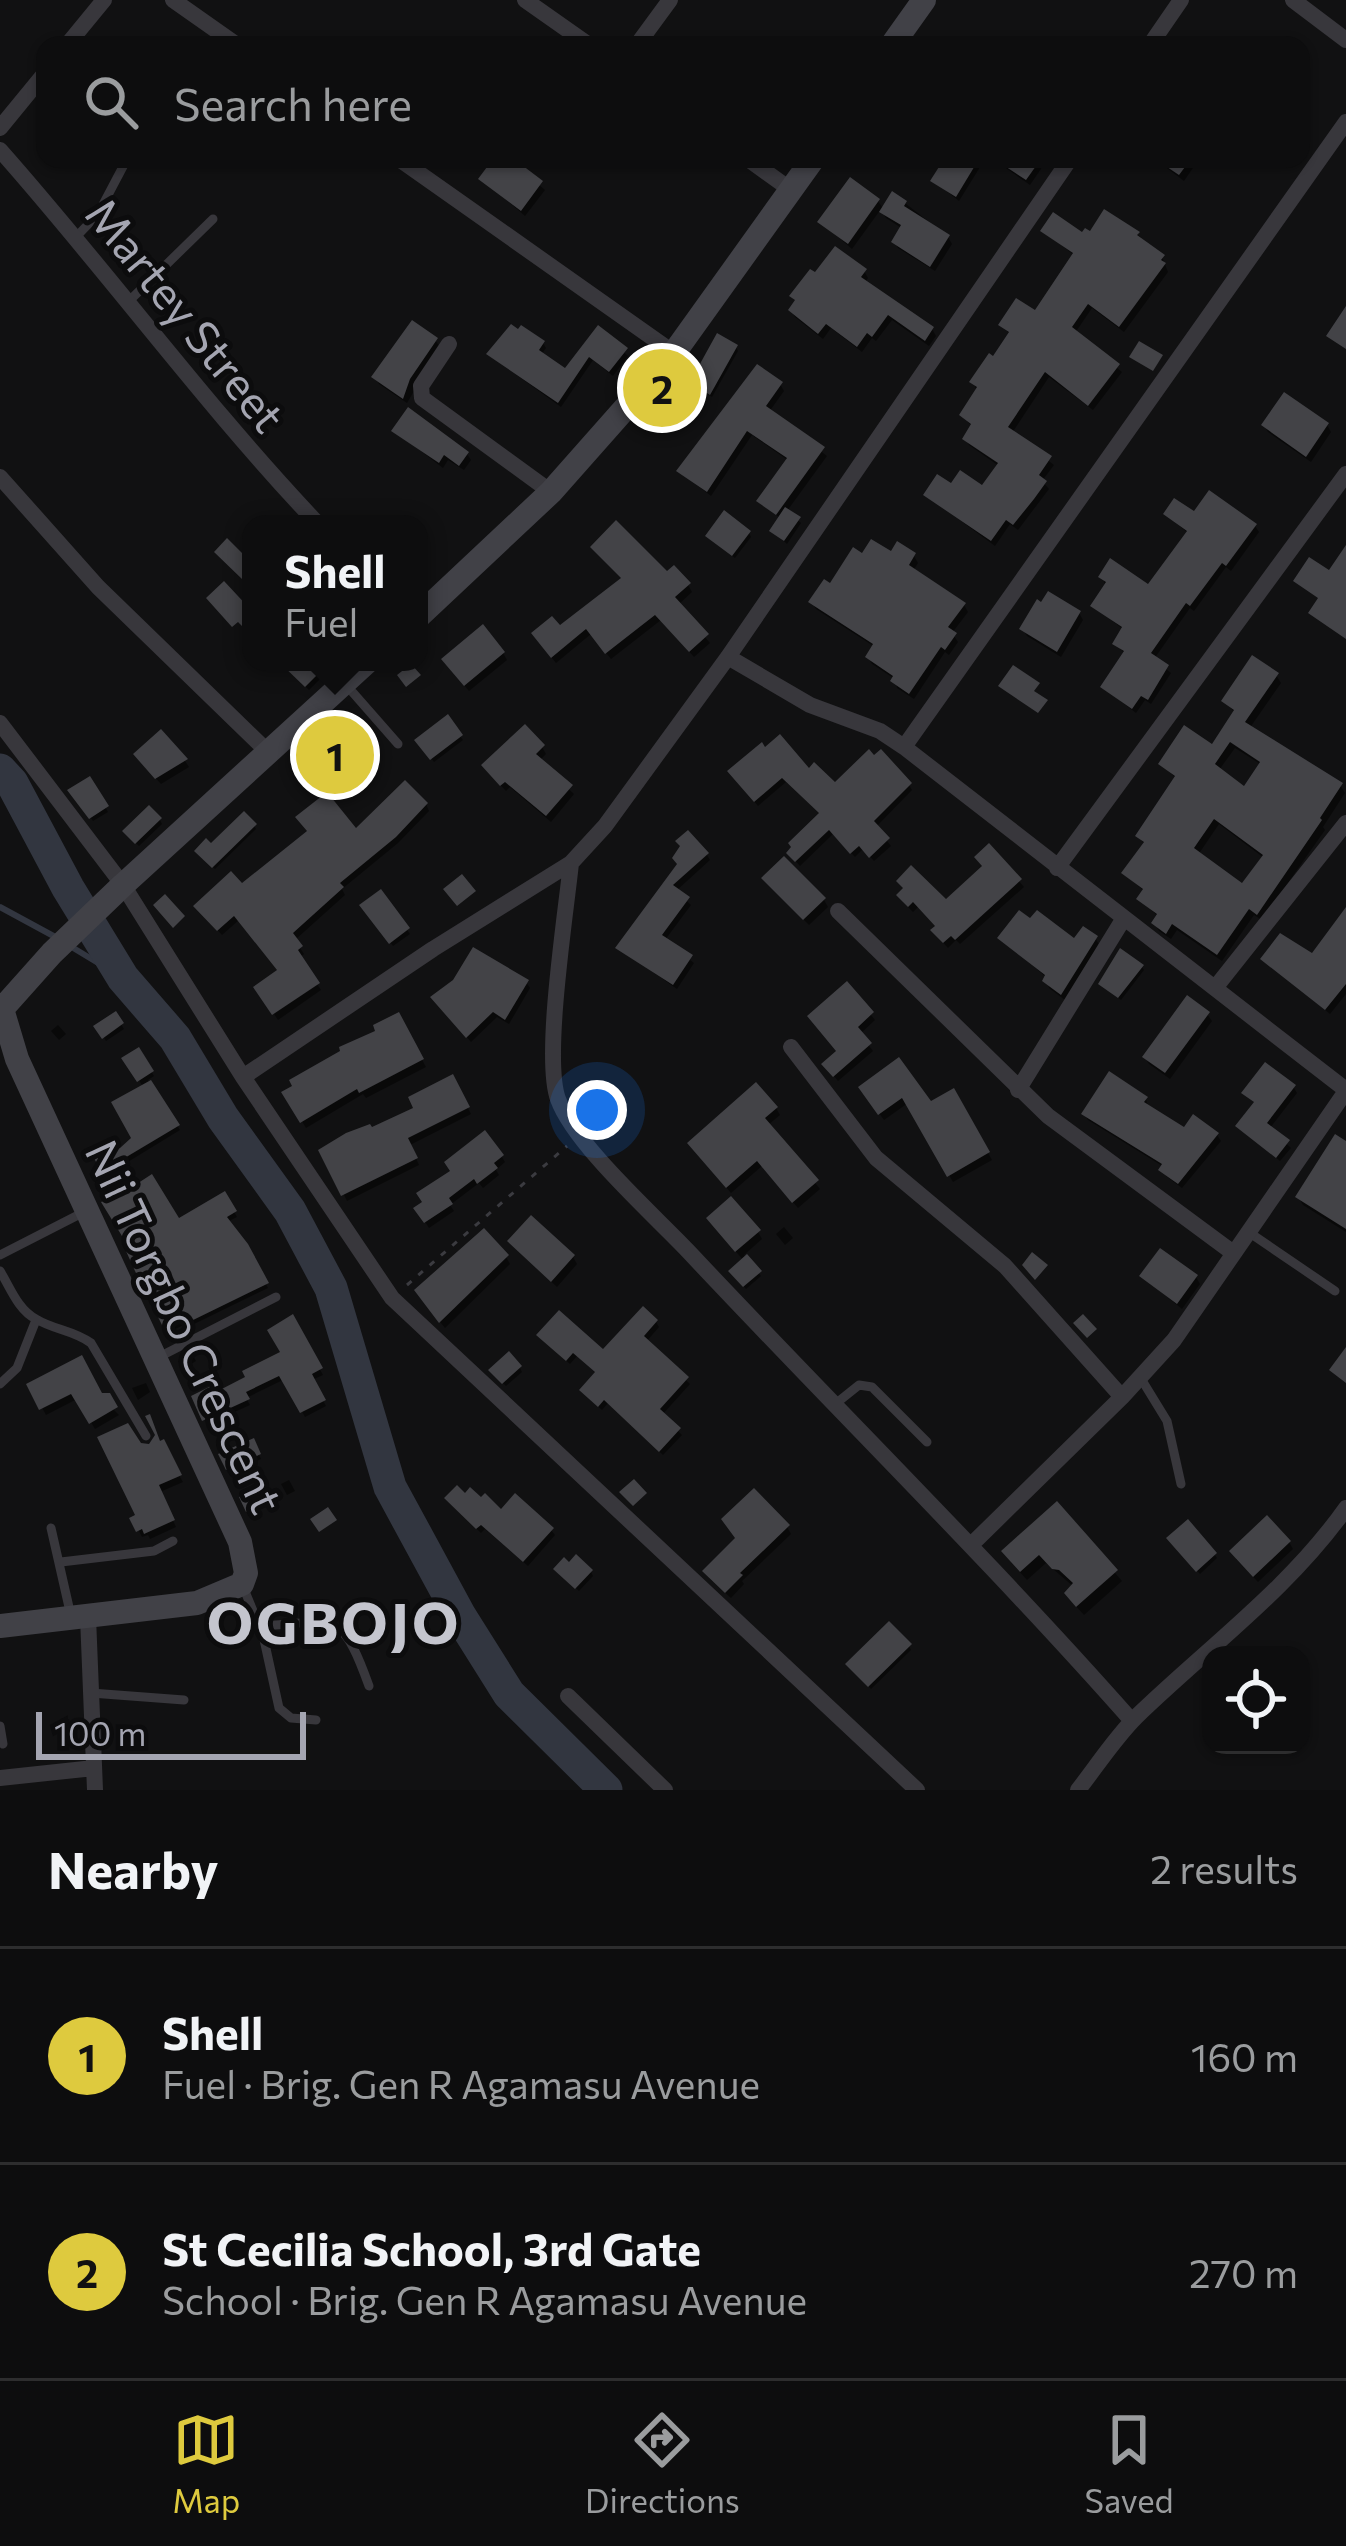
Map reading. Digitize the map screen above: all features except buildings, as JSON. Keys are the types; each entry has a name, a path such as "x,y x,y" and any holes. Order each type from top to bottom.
{"street":[{"path":"75,36 104,0"},
{"path":"173,0 224,36"},
{"path":"525,0 576,36"},
{"path":"644,36 670,0"},
{"path":"898,36 924,0"},
{"path":"1156,36 1181,0"},
{"path":"1293,0 1346,40"},
{"path":"0,128 36,84"},
{"path":"904,747 1346,122"},
{"name":"Martey Street","path":"0,150 76,237 174,363 310,515"},
{"path":"412,168 674,353"},
{"path":"760,168 791,190"},
{"path":"428,608 551,492 674,353 807,168"},
{"path":"243,1077 571,863 627,800 1064,168"},
{"path":"449,344 421,386 422,398 551,492"},
{"path":"1057,868 1346,474"},
{"path":"0,477 98,587 268,752"},
{"path":"728,657 810,705 880,731 904,747 1346,1091 1174,1340 972,1544"},
{"path":"1,1009 119,889 357,671"},
{"path":"0,723 119,889 392,1298 917,1790"},
{"path":"1215,988 1346,823"},
{"path":"571,863 556,1022 555,1093 580,1135 972,1544 1132,1721"},
{"path":"838,911 1018,1090 1232,1252"},
{"path":"1018,1090 1124,918"},
{"name":"Nii Torgbo Crescent","path":"0,1626 196,1603 242,1584 246,1573 240,1542 17,1059 1,1009"},
{"path":"791,1046 876,1158 1005,1266 1122,1397"},
{"path":"1078,1790 1132,1721 1285,1580 1324,1540 1346,1508"},
{"path":"80,1618 91,1694 95,1790"},
{"path":"568,1696 665,1790"},
{"path":"0,1778 94,1768"}],"lane":[{"path":"76,237 98,214 122,168"},
{"path":"128,303 213,219"},
{"path":"344,682 398,743"},
{"path":"0,1255 86,1211"},
{"path":"1246,1231 1335,1291"},
{"path":"0,1270 22,1308 36,1320 76,1332 91,1343 146,1436"},
{"path":"154,1359 276,1297"},
{"path":"0,1384 17,1368 36,1320"},
{"path":"1140,1378 1167,1421 1181,1484"},
{"path":"834,1405 860,1385 872,1387 927,1442"},
{"path":"52,1528 80,1618"},
{"path":"61,1562 154,1551 173,1541"},
{"path":"242,1584 259,1626 279,1708 291,1718 316,1720"},
{"path":"259,1626 326,1622 343,1630 353,1641 369,1686"},
{"path":"91,1694 184,1700"},
{"path":"0,1726 3,1744"}],"path":[{"path":"392,1298 580,1135"}],"waterway":[{"path":"0,770 12,783 123,978 175,1038 223,1118 290,1211 331,1288 390,1487 460,1616 509,1694 606,1790"},
{"path":"0,907 59,939"},
{"path":"70,946 123,978"}],"place":[{"name":"St Cecilia School, 3rd Gate","path":"662,388"},
{"name":"Shell","path":"335,755"}],"district":[{"name":"OGBOJO","path":"334,1621"}]}
